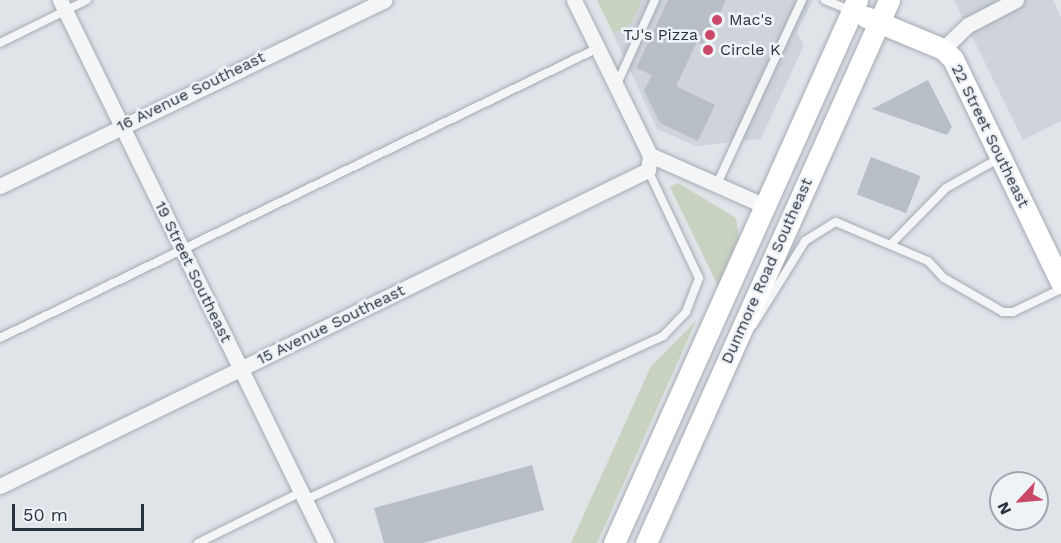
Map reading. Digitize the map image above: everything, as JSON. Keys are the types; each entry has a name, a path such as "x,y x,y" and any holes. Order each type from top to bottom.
{"main road":[{"name":"Dunmore Road Southeast","path":"646,543 889,0"},
{"name":"22 Street Southeast","path":"854,5 879,21 943,49 960,70 1061,282"},
{"name":"Dunmore Road Southeast","path":"614,543 854,5"}],"street":[{"name":"16 Avenue Southeast","path":"0,186 384,0"},
{"path":"574,0 616,86 649,162 717,184 765,206"},
{"path":"943,49 968,25 1016,0"},
{"name":"19 Street Southeast","path":"62,5 326,543"},
{"name":"15 Avenue Southeast","path":"0,486 241,369 649,162"}],"lane":[{"path":"0,43 62,5 87,0"},
{"path":"616,86 655,0"},
{"path":"717,184 802,0"},
{"path":"825,0 854,5"},
{"path":"0,338 598,48"},
{"path":"892,243 946,188 1002,157"},
{"path":"198,543 663,336 686,312 699,278 649,162"},
{"path":"729,358 778,292 806,241 827,226 844,222 892,243 1003,312 1013,312 1061,289"}],"shaded area":[{"path":"642,0 813,0 797,32 804,45 761,139 696,146 657,129 613,33 631,24"},
{"path":"954,0 1053,0 1061,17 1061,121 1023,140"}],"green space":[{"path":"597,0 642,0 631,24 613,33"},
{"path":"678,183 736,218 739,237 718,286 670,187"},
{"path":"696,321 597,543 571,543 651,366"}],"building":[{"path":"668,0 726,0 705,46 697,42 676,86 715,105 698,141 660,123 644,91 652,75 636,68"},
{"path":"928,80 952,127 947,135 872,109"},
{"path":"871,157 920,176 906,213 857,194"},
{"path":"532,465 544,510 423,543 384,543 374,508"}],"place":[{"name":"Mac's","path":"717,20"},
{"name":"TJ's Pizza","path":"710,35"},
{"name":"Circle K","path":"708,50"}]}
